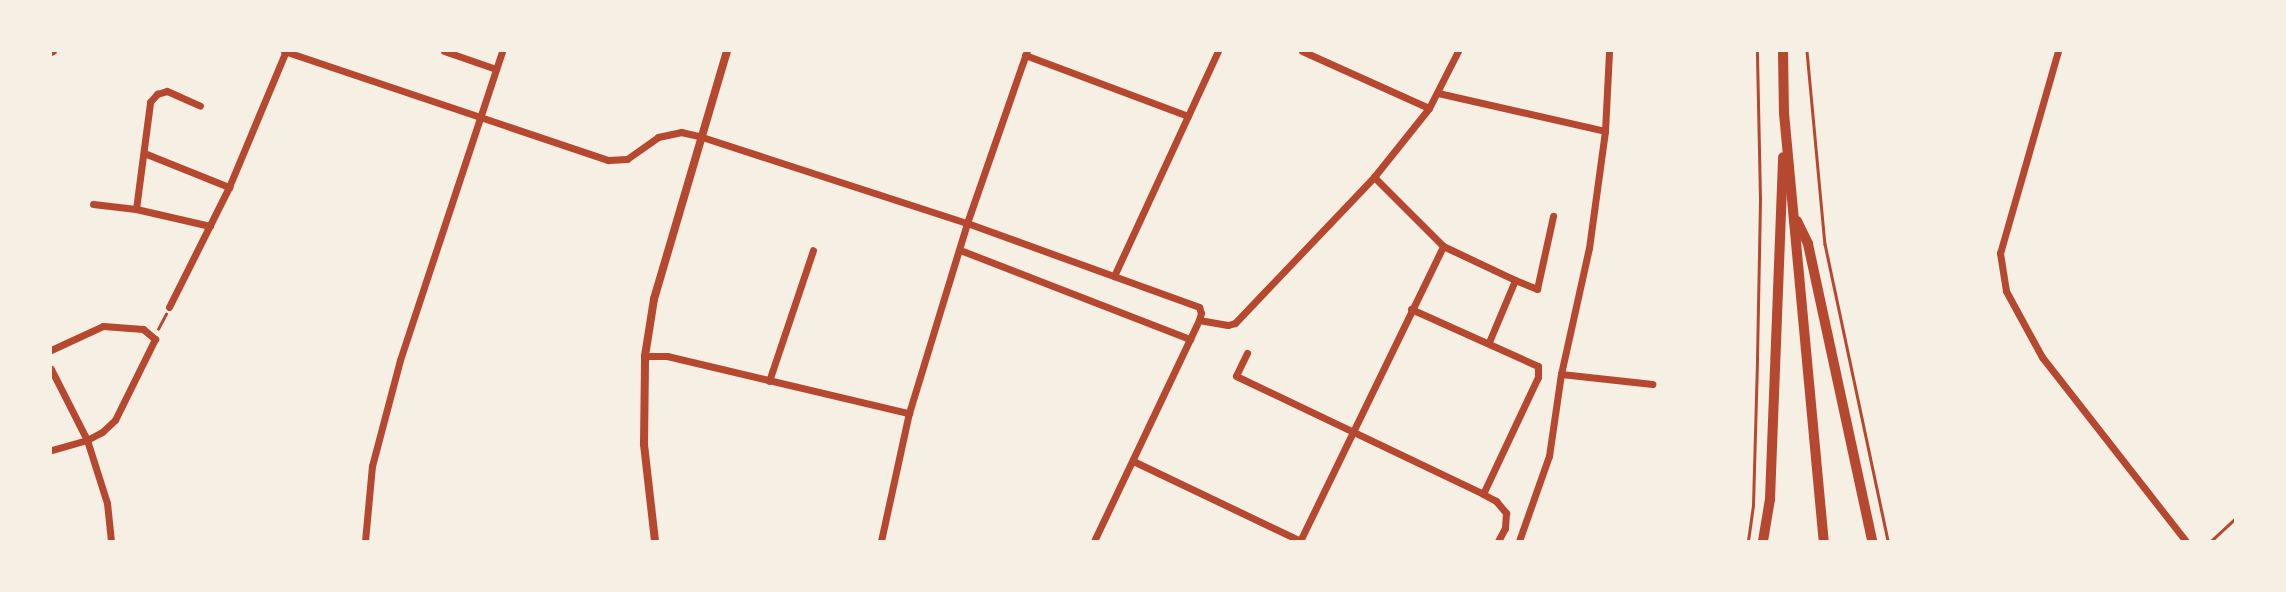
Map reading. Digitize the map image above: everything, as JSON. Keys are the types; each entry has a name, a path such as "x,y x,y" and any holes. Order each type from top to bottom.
{"main road":[{"path":"1763,541 1770,499 1784,113 1783,51"},
{"path":"1784,113 1824,541"},
{"path":"1794,214 1808,244 1872,541"}],"street":[{"path":"169,307 229,187 286,51 608,160 627,159 658,137 681,132 702,137 967,223 1199,307 1199,320 1094,541"},
{"path":"444,51 496,69"},
{"path":"365,541 372,466 397,374 502,51"},
{"path":"655,541 644,444 645,356 654,299 727,51"},
{"path":"1114,276 1219,51"},
{"path":"1302,51 1429,108"},
{"path":"1199,320 1228,325 1235,323 1374,177 1429,108 1458,51"},
{"path":"1519,541 1531,516 1549,456 1561,373 1589,248 1605,131 1609,51"},
{"path":"2058,51 2000,253 2006,291 2042,357 2186,541"},
{"path":"881,541 909,413 967,223 1026,53 1188,116"},
{"path":"136,209 150,102 157,94 167,91 200,106"},
{"path":"1438,93 1605,131"},
{"path":"144,152 229,187"},
{"path":"1374,177 1443,246 1537,289 1553,216"},
{"path":"93,204 136,209 210,226"},
{"path":"1133,461 1300,541 1443,246"},
{"path":"769,381 813,250"},
{"path":"960,250 1190,339"},
{"path":"1489,342 1516,280"},
{"path":"1411,309 1519,355 1538,366 1539,373 1483,494"},
{"path":"51,350 103,326 143,329 155,339 153,348 115,419 102,432 87,440 51,450"},
{"path":"1247,353 1236,376 1496,501 1506,513 1505,528 1498,541"},
{"path":"645,356 667,356 909,413"},
{"path":"51,369 87,440 107,503 111,541"},
{"path":"1561,373 1652,384"}],"path":[{"path":"1748,541 1753,505 1758,358 1760,200 1757,51"},
{"path":"1807,51 1825,244 1888,541"},
{"path":"152,334 159,328 169,307"},
{"path":"2211,541 2235,519"}]}
